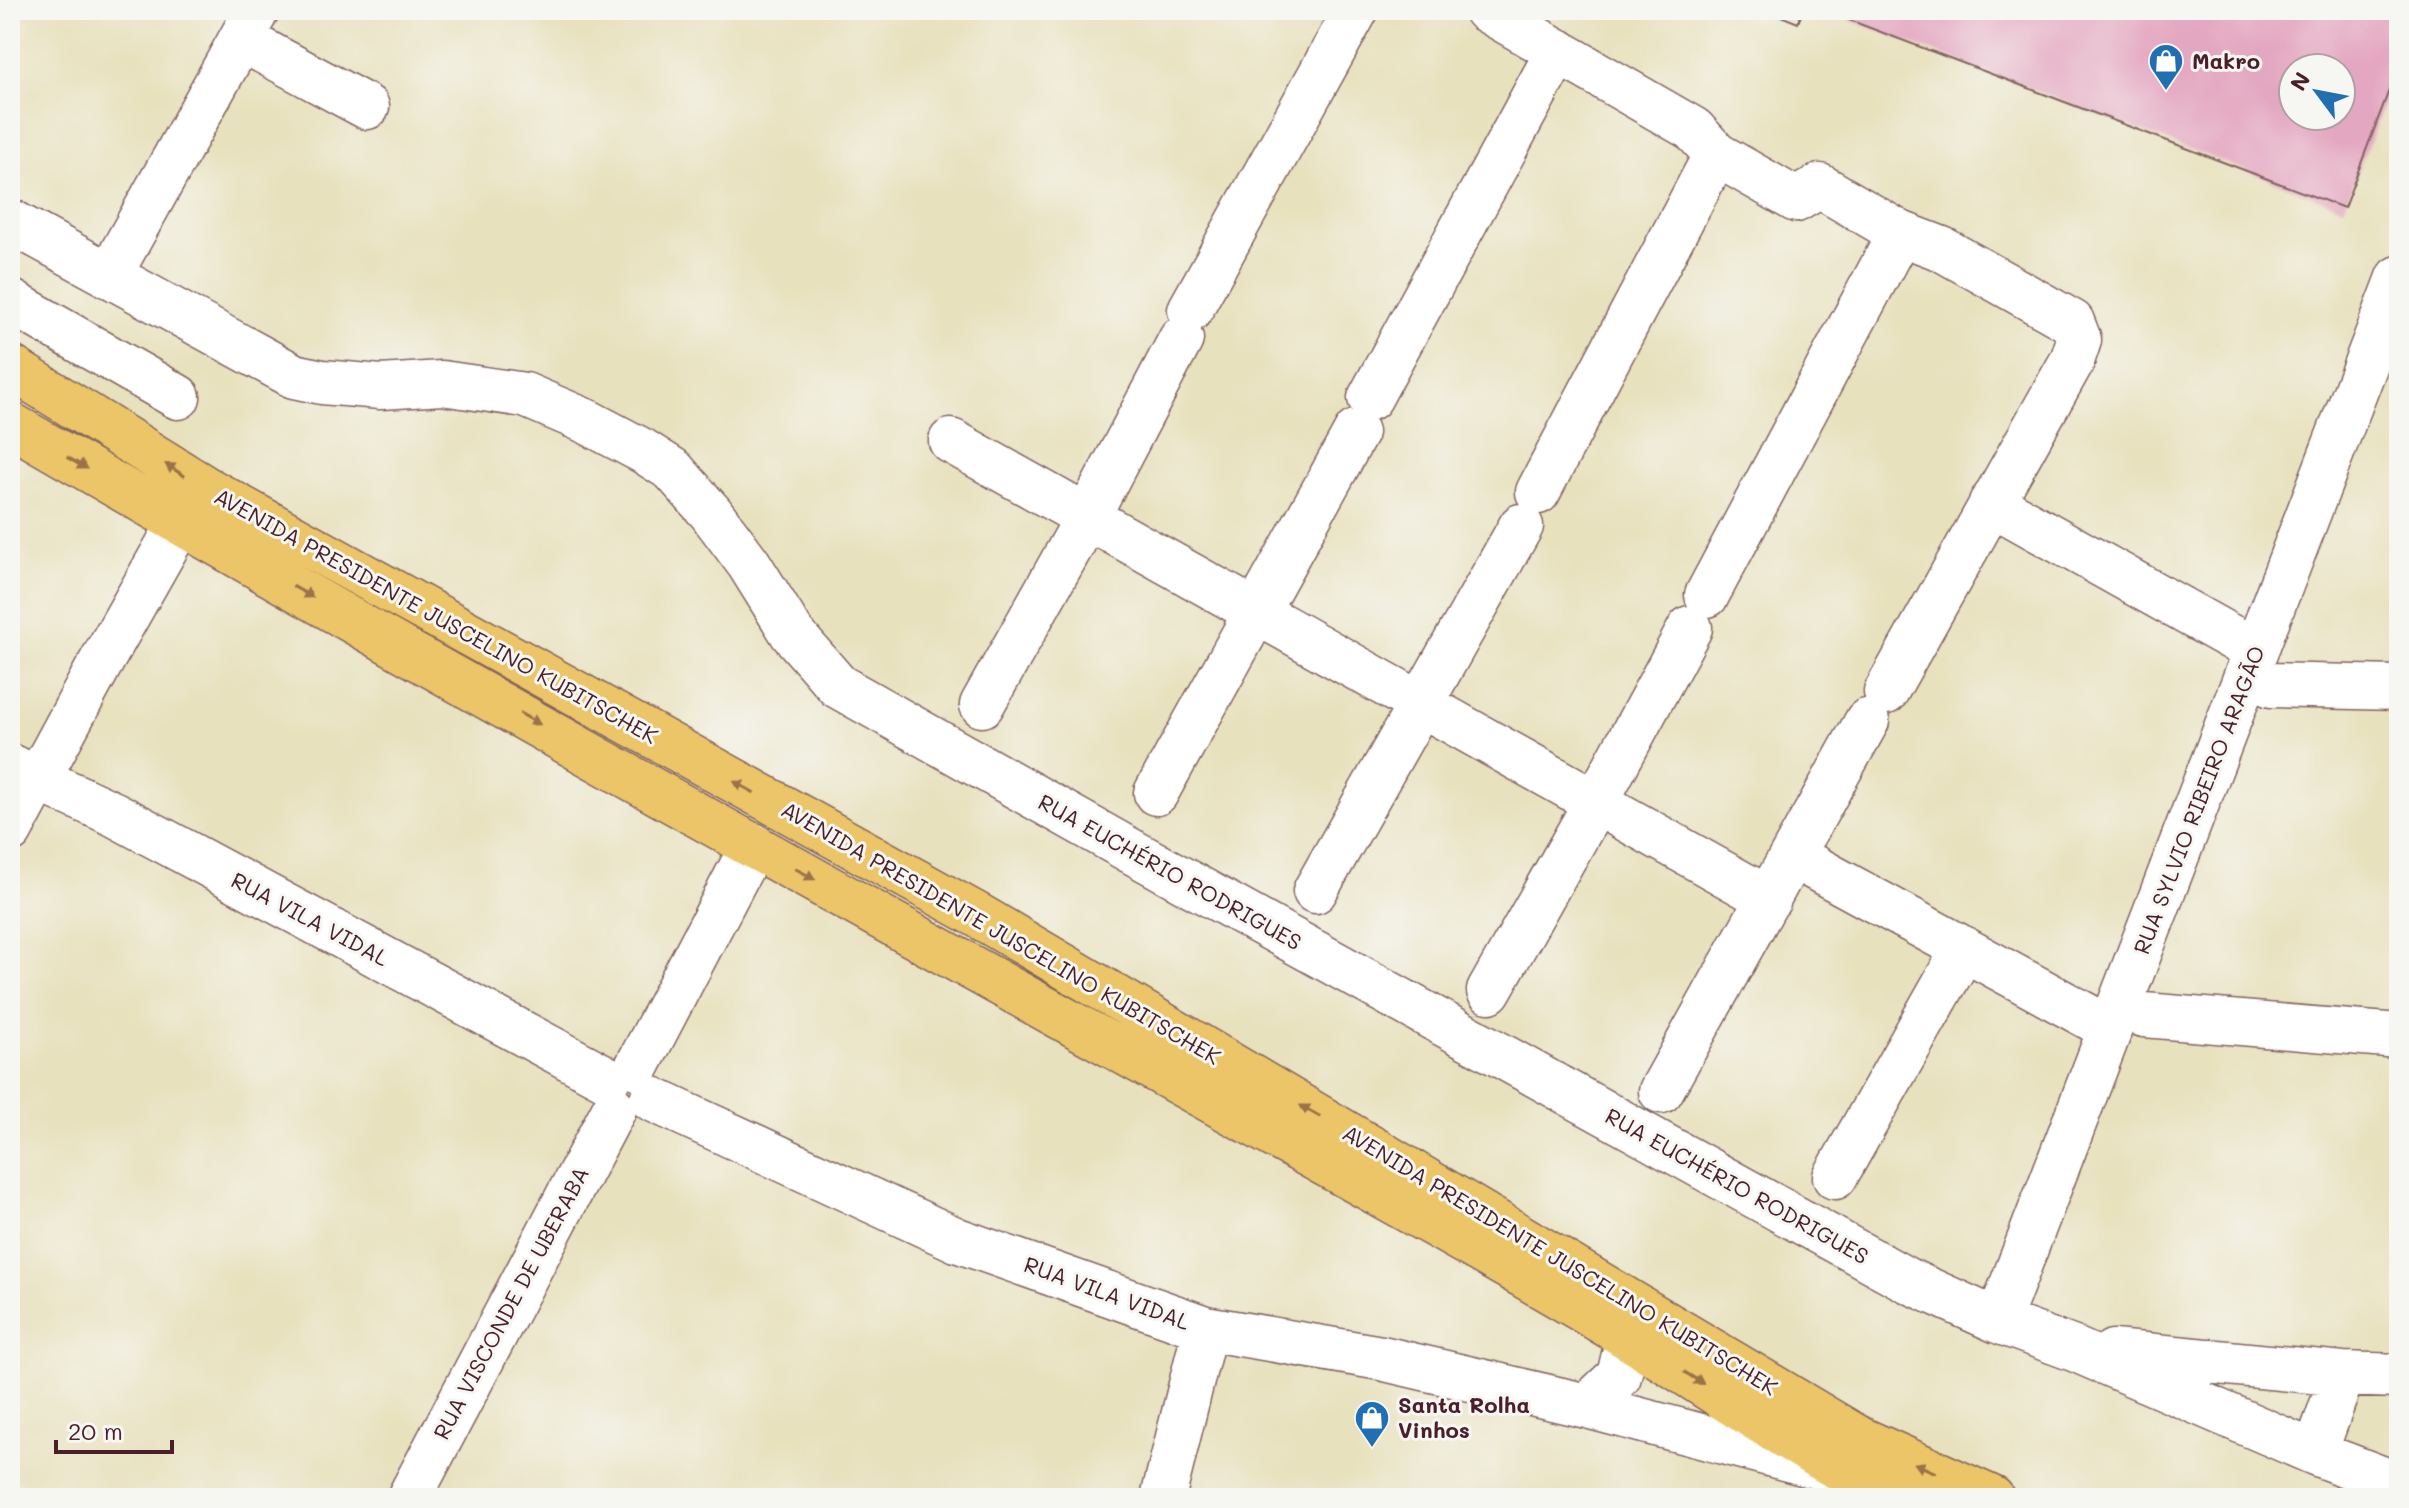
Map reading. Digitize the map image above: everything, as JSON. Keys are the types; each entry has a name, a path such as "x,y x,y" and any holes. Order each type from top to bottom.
{"highway":[{"name":"AVENIDA PRESIDENTE JUSCELINO KUBITSCHEK","path":"10,367 205,488 979,916 1858,1438 1992,1498"},
{"name":"AVENIDA PRESIDENTE JUSCELINO KUBITSCHEK","path":"10,424 180,523 1429,1222 1628,1337 1856,1487 1895,1498"}],"street":[{"path":"982,705 1088,516 1186,324 1356,10"},
{"path":"1486,10 1693,129 1716,154 1796,200 1820,186 1900,233 1942,249 2072,322 2079,340 2072,361 1661,1091"},
{"path":"109,276 249,25 367,107"},
{"path":"1156,793 1257,612 1558,51"},
{"path":"1315,891 1530,509 1716,154"},
{"name":"RUA EUCHÉRIO RODRIGUES","path":"10,221 294,376 322,382 381,387 442,383 525,395 588,422 643,451 673,470 711,513 749,564 792,633 838,686 1881,1266 1998,1321 2074,1349 2315,1453 2399,1485"},
{"path":"1489,991 1596,802 1900,233"},
{"name":"RUA SYLVIO RIBEIRO ARAGÃO","path":"1998,1321 2127,1022 2264,668 2385,345 2399,278"},
{"path":"10,301 178,397"},
{"path":"951,441 1769,899"},
{"path":"1991,503 2264,668 2399,688"},
{"path":"10,831 23,773 180,523"},
{"name":"RUA VILA VIDAL","path":"23,773 114,814 628,1088 957,1240 1205,1328 1381,1358 1587,1406 1856,1487"},
{"name":"RUA VISCONDE DE UBERABA","path":"409,1498 628,1088 753,845"},
{"path":"1793,856 1964,949 2127,1022 2399,1036"},
{"path":"1835,1177 1964,949"},
{"path":"1163,1498 1205,1328"},
{"path":"1587,1406 1619,1376 1628,1337"},
{"path":"2074,1349 2343,1374 2399,1376"},
{"path":"2315,1453 2343,1374"}],"building":[{"path":"1766,10 1803,10 1798,23"},
{"name":"Makro","path":"1853,10 2399,10 2399,64 2344,208 1849,20"}],"place":[{"name":"Makro","path":"2166,92"},
{"name":"Santa Rolha Vinhos","path":"1372,1449"}]}
